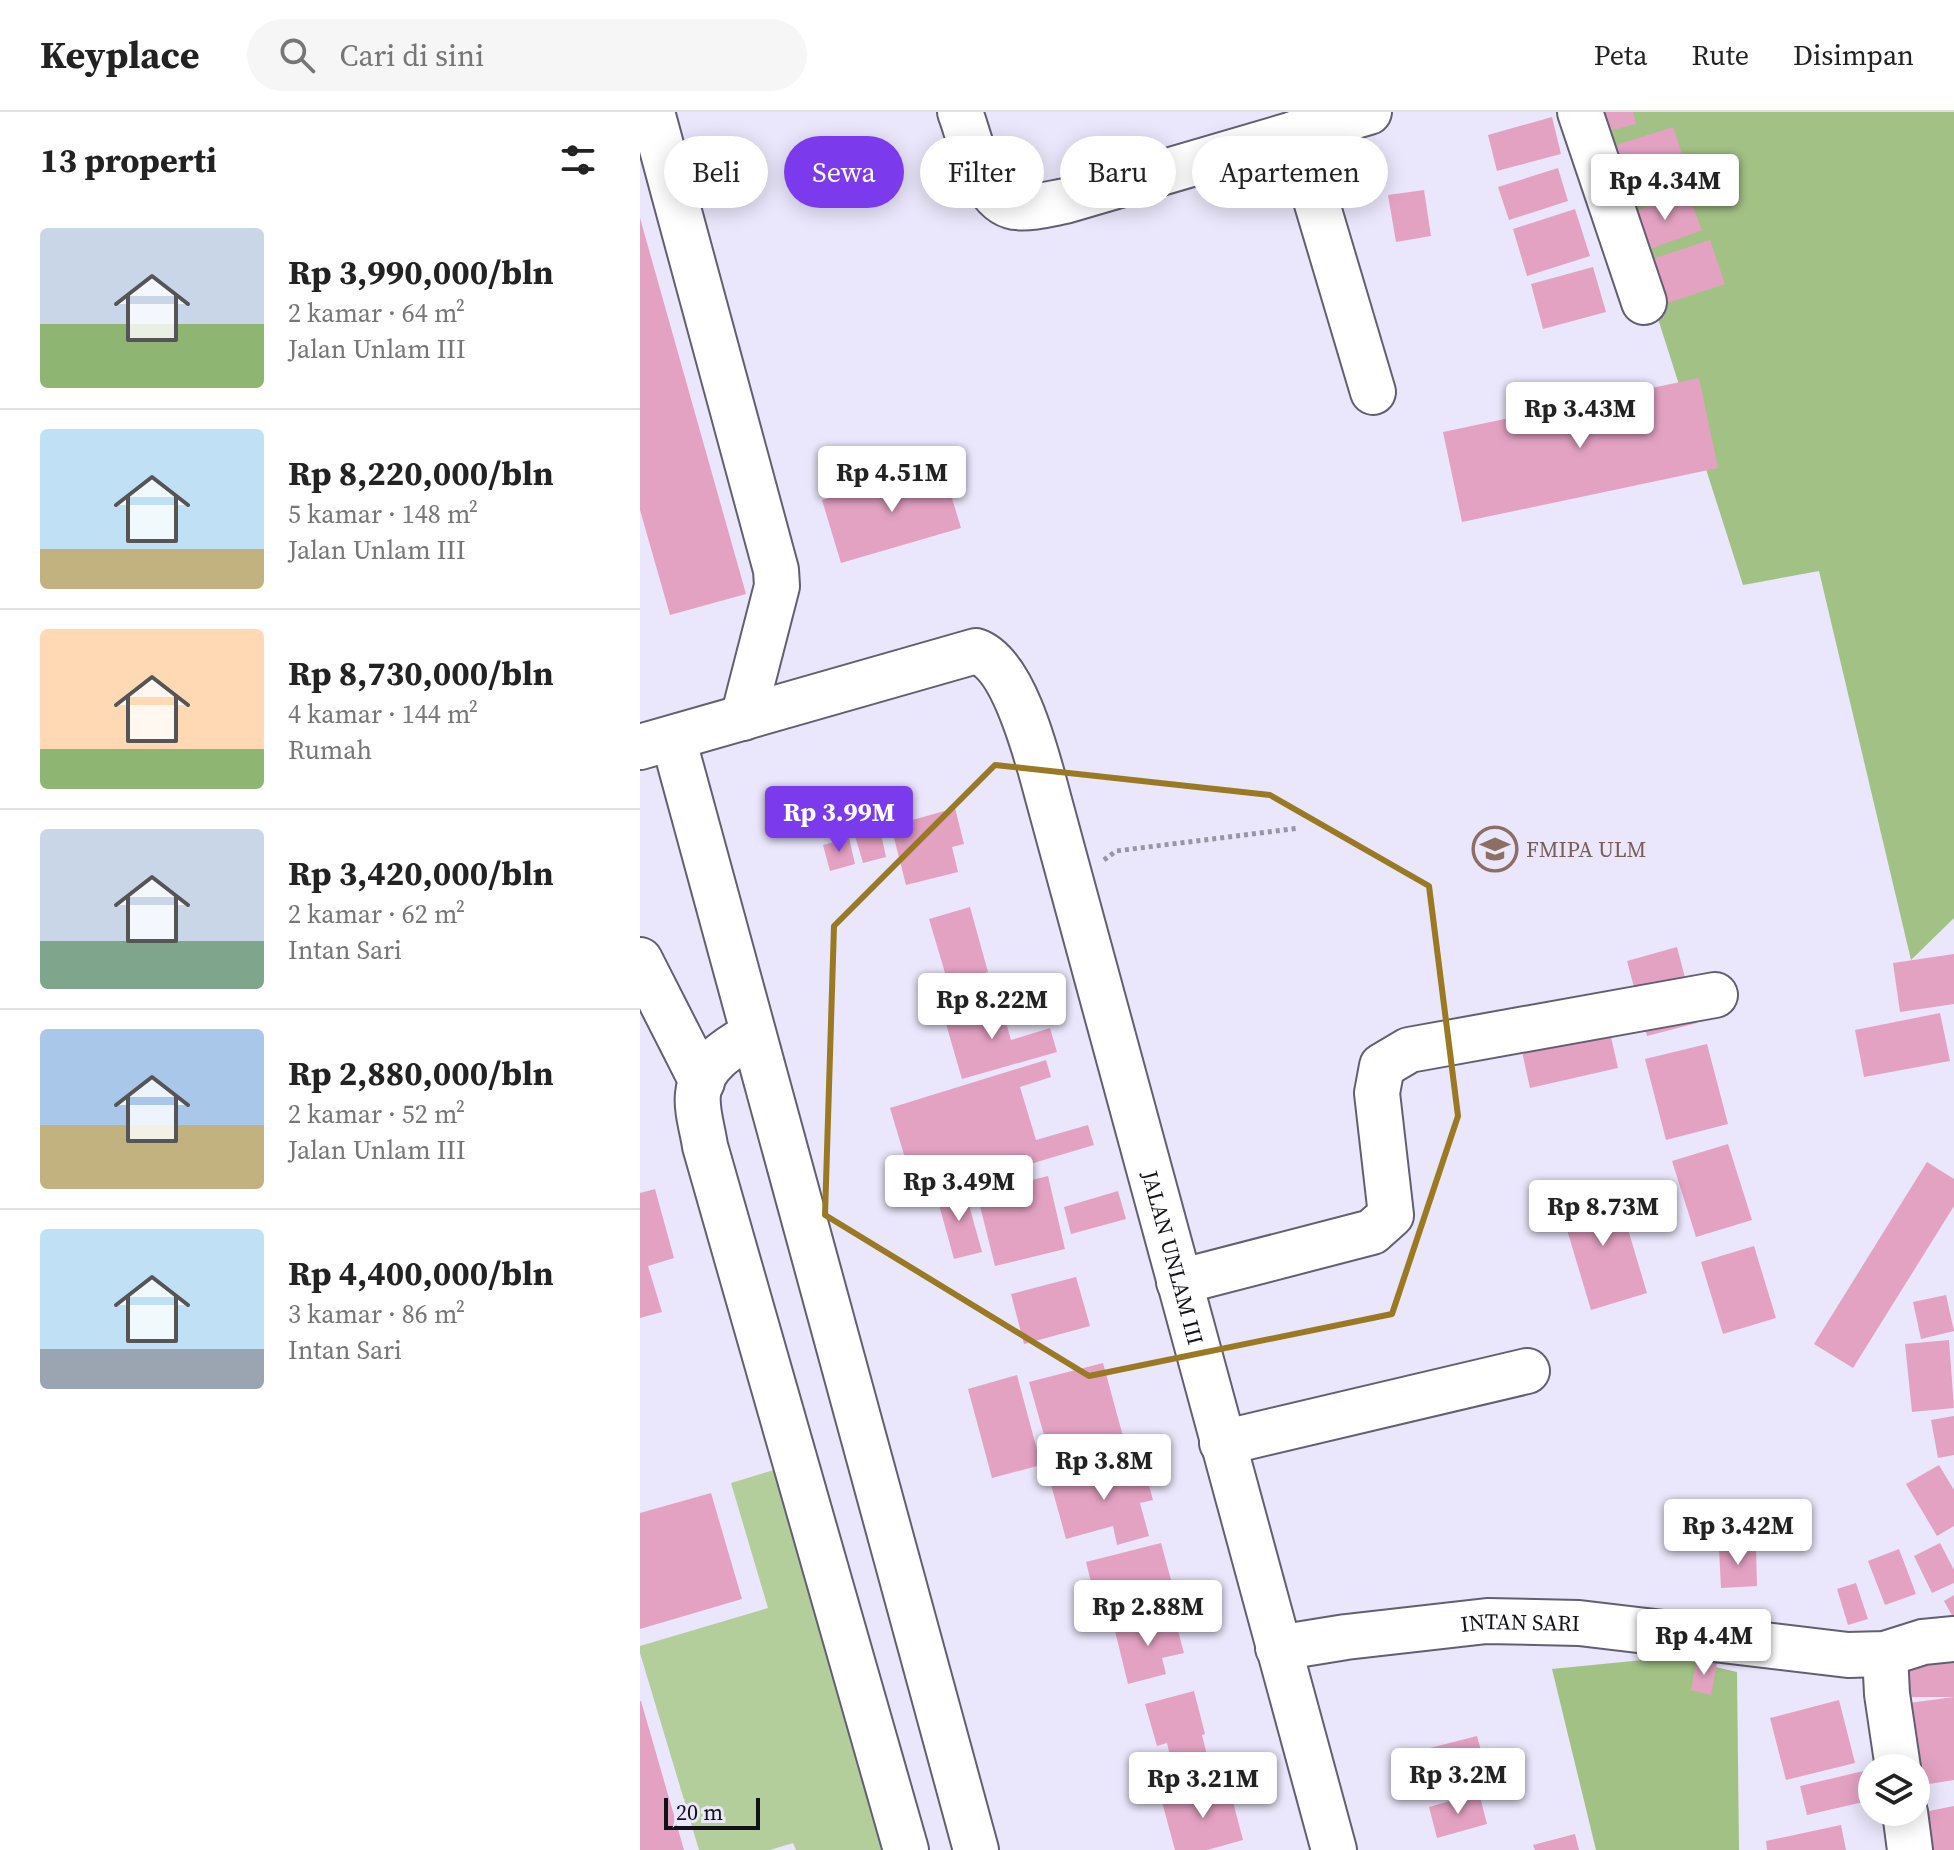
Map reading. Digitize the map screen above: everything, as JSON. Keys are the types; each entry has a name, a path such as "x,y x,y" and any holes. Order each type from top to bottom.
{"street":[{"path":"652,112 776,570 777,586 743,718"},
{"path":"960,112 985,183 996,198 1011,206 1030,208 1065,201 1369,112"},
{"path":"1580,112 1644,302"},
{"path":"1296,133 1373,392"},
{"path":"976,651 986,656 1000,672 658,757 743,718 976,651"},
{"name":"JALAN UNLAM III","path":"1000,672 1031,734 1334,1850"},
{"path":"658,757 753,1034 976,1850"},
{"path":"640,960 702,1082"},
{"path":"1179,1282 1372,1232 1391,1215 1377,1093 1382,1066 1409,1050 1715,995"},
{"path":"753,1034 726,1050 708,1068 698,1095 705,1146 906,1850"},
{"path":"1222,1443 1527,1371"},
{"name":"INTAN SARI","path":"1278,1648 1487,1621 1579,1623 1848,1655 1885,1654 1923,1642 1954,1639"},
{"path":"1885,1654 1896,1754"},
{"path":"863,1696 927,1674"},
{"path":"1907,1826 1910,1850"}],"path":[{"path":"1101,862 1116,851 1299,828"}],"highlighted area":[{"path":"995,765 1270,795 1429,886 1458,1116 1392,1314 1089,1376 825,1215 834,926"}],"green space":[{"path":"1592,112 1954,112 1954,918 1911,960 1819,571 1743,585"},
{"path":"807,1460 924,1850 796,1850 793,1843 770,1850 699,1850 640,1646 768,1608 731,1483"},
{"path":"1673,1657 1737,1672 1739,1850 1596,1850 1552,1669"}],"building":[{"path":"1602,112 1633,112 1636,124 1608,131"},
{"path":"1552,117 1561,154 1497,171 1488,135"},
{"path":"1673,127 1690,179 1624,201 1607,148"},
{"path":"1558,168 1568,201 1509,220 1498,187"},
{"path":"1424,190 1431,236 1396,242 1388,195"},
{"path":"1687,192 1702,230 1642,252 1628,214"},
{"path":"1575,209 1590,256 1527,276 1513,229"},
{"path":"640,218 746,594 670,615 640,510"},
{"path":"1710,240 1725,284 1661,305 1646,261"},
{"path":"1593,267 1606,312 1543,329 1531,284"},
{"path":"1699,378 1718,468 1462,522 1443,432"},
{"path":"942,465 961,528 841,563 822,500"},
{"path":"955,808 964,844 952,847 958,872 906,885 891,826"},
{"path":"880,829 886,857 863,863 855,836"},
{"path":"849,838 855,864 830,871 823,845"},
{"path":"970,907 988,972 948,983 929,919"},
{"path":"1677,947 1697,1023 1647,1036 1627,961"},
{"path":"1954,954 1954,1004 1900,1012 1893,963"},
{"path":"1000,1001 1011,1040 1050,1028 1057,1052 962,1079 944,1017"},
{"path":"1940,1013 1950,1061 1864,1077 1855,1030"},
{"path":"1609,1028 1618,1068 1530,1088 1521,1047"},
{"path":"1707,1044 1728,1124 1666,1140 1645,1059"},
{"path":"1046,1060 1051,1077 1020,1087 1036,1140 1088,1125 1094,1145 917,1198 890,1108"},
{"path":"1728,1144 1752,1220 1696,1237 1672,1161"},
{"path":"1927,1162 1954,1179 1954,1206 1853,1368 1814,1344"},
{"path":"1048,1176 1065,1249 995,1266 977,1194"},
{"path":"1615,1186 1647,1293 1591,1310 1559,1203"},
{"path":"964,1187 982,1252 954,1259 936,1194"},
{"path":"655,1189 674,1258 648,1266 662,1312 640,1318 640,1193"},
{"path":"1118,1191 1126,1219 1071,1234 1064,1207"},
{"path":"1754,1246 1776,1318 1723,1334 1701,1262"},
{"path":"1076,1277 1090,1326 1024,1344 1011,1294"},
{"path":"1946,1295 1954,1331 1921,1339 1913,1302"},
{"path":"1949,1340 1954,1408 1912,1412 1905,1344"},
{"path":"1103,1363 1124,1440 1051,1460 1029,1382"},
{"path":"1017,1375 1041,1465 992,1478 968,1389"},
{"path":"1954,1416 1954,1455 1938,1458 1931,1420"},
{"path":"1129,1460 1134,1477 1146,1474 1153,1500 1140,1503 1149,1536 1117,1545 1113,1526 1066,1539 1050,1481"},
{"path":"1939,1465 1954,1490 1954,1526 1937,1536 1906,1484"},
{"path":"711,1493 742,1599 640,1629 640,1513"},
{"path":"1161,1543 1171,1580 1132,1590 1138,1617 1102,1626 1086,1562"},
{"path":"1940,1543 1954,1570 1954,1583 1932,1593 1914,1556"},
{"path":"1756,1547 1757,1586 1721,1588 1719,1549"},
{"path":"1899,1549 1916,1594 1885,1605 1868,1561"},
{"path":"1856,1583 1868,1619 1848,1625 1837,1589"},
{"path":"1954,1595 1954,1619 1944,1601"},
{"path":"1174,1616 1184,1653 1162,1658 1166,1674 1128,1684 1115,1631"},
{"path":"1954,1651 1954,1697 1897,1697 1897,1671"},
{"path":"1697,1659 1717,1663 1711,1695 1691,1690"},
{"path":"1194,1691 1207,1755 1172,1764 1167,1743 1157,1746 1145,1704"},
{"path":"1954,1697 1954,1780 1930,1784 1930,1754 1914,1754 1909,1703"},
{"path":"1839,1700 1855,1763 1786,1780 1770,1718"},
{"path":"641,1701 684,1850 640,1850"},
{"path":"1477,1736 1490,1784 1435,1799 1422,1750"},
{"path":"1858,1772 1858,1803 1807,1815 1800,1786"},
{"path":"1228,1783 1243,1840 1207,1850 1175,1850 1162,1802"},
{"path":"1479,1793 1487,1824 1437,1838 1429,1807"},
{"path":"1954,1806 1954,1850 1925,1850 1924,1826 1930,1826 1930,1811"},
{"path":"1841,1825 1846,1850 1767,1850 1766,1841"},
{"path":"1575,1834 1579,1850 1535,1850 1533,1845"}],"place":[{"name":"FMIPA ULM","path":"1495,849"}]}
